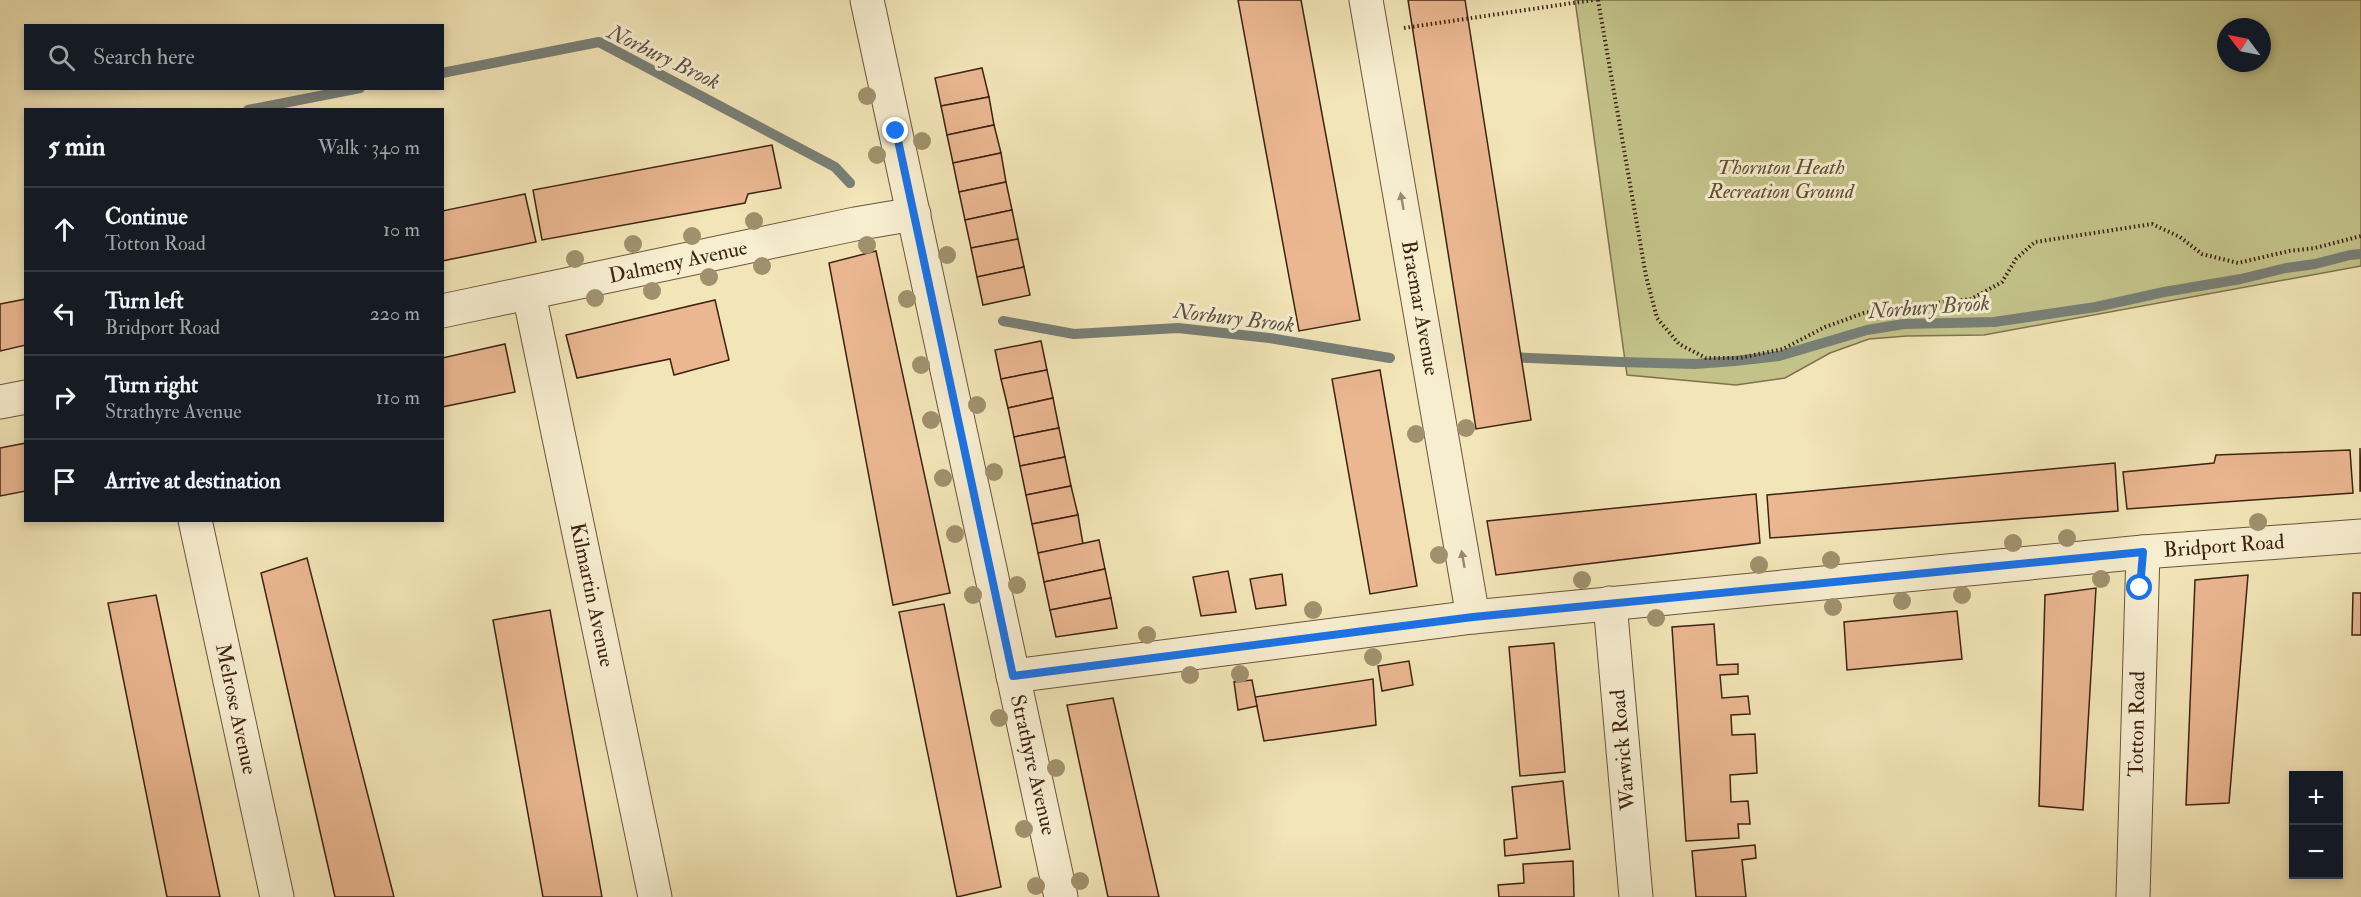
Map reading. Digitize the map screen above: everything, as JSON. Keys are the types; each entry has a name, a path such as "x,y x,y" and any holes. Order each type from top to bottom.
{"street":[{"name":"Strathyre Avenue","path":"867,0 1061,897"},
{"name":"Braemar Avenue","path":"1366,0 1473,617"},
{"name":"Dalmeny Avenue","path":"444,311 855,224 914,214"},
{"name":"Kilmartin Avenue","path":"529,294 655,897"},
{"path":"0,402 24,397"},
{"name":"Melrose Avenue","path":"195,522 277,897"},
{"name":"Bridport Road","path":"1013,676 1473,617 2143,552 2361,536"},
{"name":"Totton Road","path":"2133,897 2143,552"},
{"name":"Warwick Road","path":"1610,603 1636,897"}],"path":[{"path":"1372,32 1593,0"},
{"path":"1598,0 1646,276 1657,318 1679,344 1706,358 1740,358 1783,349 1825,327 1864,313 1971,299 2001,282 2016,258 2035,242 2152,224 2180,237 2202,254 2238,263 2289,251 2315,248 2361,236"}],"green space":[{"name":"Thornton Heath Recreation Ground","path":"1575,0 2361,0 2361,266 1984,335 1869,339 1830,353 1785,378 1736,385 1627,375"}],"building":[{"path":"1238,0 1301,0 1360,320 1299,331"},
{"path":"1408,0 1465,0 1531,420 1476,429"},
{"path":"982,68 989,97 941,106 935,78"},
{"path":"989,97 994,125 947,135 941,106"},
{"path":"994,125 1001,153 953,163 947,135"},
{"path":"772,145 781,188 748,194 745,203 542,240 533,190"},
{"path":"1001,153 1006,182 959,192 953,163"},
{"path":"1006,182 1012,210 965,220 959,192"},
{"path":"525,194 536,242 444,261 444,211"},
{"path":"1012,210 1018,239 971,248 965,220"},
{"path":"1018,239 1024,267 977,277 971,248"},
{"path":"876,251 950,593 893,605 829,263"},
{"path":"1024,267 1030,295 983,305 977,277"},
{"path":"24,299 24,345 0,351 0,304"},
{"path":"715,300 729,360 674,375 670,359 577,378 566,335"},
{"path":"1041,341 1047,370 1001,379 995,350"},
{"path":"505,344 515,392 444,407 444,358"},
{"path":"1047,370 1053,398 1008,408 1001,379"},
{"path":"1380,370 1417,586 1370,594 1332,379"},
{"path":"1053,398 1059,428 1014,437 1008,408"},
{"path":"1059,428 1065,457 1020,466 1014,437"},
{"path":"24,443 24,491 0,496 0,448"},
{"path":"2350,450 2353,493 2127,509 2123,472 2214,463 2216,455"},
{"path":"1065,457 1071,486 1026,495 1020,466"},
{"path":"2115,463 2118,511 1770,538 1767,495"},
{"path":"1071,486 1078,515 1032,524 1026,495"},
{"path":"1756,494 1760,543 1496,575 1487,521"},
{"path":"1078,515 1083,544 1038,553 1032,524"},
{"path":"1099,540 1105,569 1044,582 1038,553"},
{"path":"307,558 394,897 335,897 261,573"},
{"path":"1105,569 1111,598 1050,610 1044,582"},
{"path":"1228,571 1236,612 1201,616 1193,577"},
{"path":"1282,574 1286,605 1256,609 1250,579"},
{"path":"2248,575 2229,803 2186,805 2195,580"},
{"path":"2096,588 2083,810 2039,806 2045,595"},
{"path":"2353,593 2361,593 2361,635 2352,635"},
{"path":"156,595 220,897 167,897 108,603"},
{"path":"1111,598 1117,628 1056,637 1050,610"},
{"path":"944,604 1001,887 957,897 899,612"},
{"path":"550,610 602,897 543,897 493,620"},
{"path":"1957,611 1962,659 1847,670 1844,622"},
{"path":"1714,624 1717,665 1738,664 1738,674 1720,675 1722,698 1748,696 1750,714 1731,715 1732,735 1755,734 1757,773 1730,775 1731,802 1748,801 1750,824 1738,824 1739,838 1686,841 1672,627"},
{"path":"1554,643 1565,772 1520,776 1509,647"},
{"path":"1409,661 1413,685 1382,691 1378,666"},
{"path":"1373,679 1376,725 1264,741 1255,697"},
{"path":"1252,680 1257,706 1238,710 1234,682"},
{"path":"1113,698 1159,897 1108,897 1067,705"},
{"path":"1563,781 1570,849 1505,856 1504,840 1517,838 1512,787"},
{"path":"1755,845 1756,858 1742,860 1746,897 1696,897 1692,851"},
{"path":"1573,861 1574,897 1499,897 1498,885 1524,883 1523,864"}],"waterway":[{"name":"Norbury Brook","path":"444,73 599,42 835,167 850,183"},
{"name":"Norbury Brook","path":"258,108 350,90"},
{"name":"Norbury Brook","path":"1509,357 1695,364 1779,356 1867,330 1904,324 1994,322 2096,307 2361,254"},
{"name":"Norbury Brook","path":"1003,321 1074,334 1178,328 1269,338 1390,358"}],"route":[{"path":"896,131 1013,676 1473,617 2143,552 2140,588"}]}
